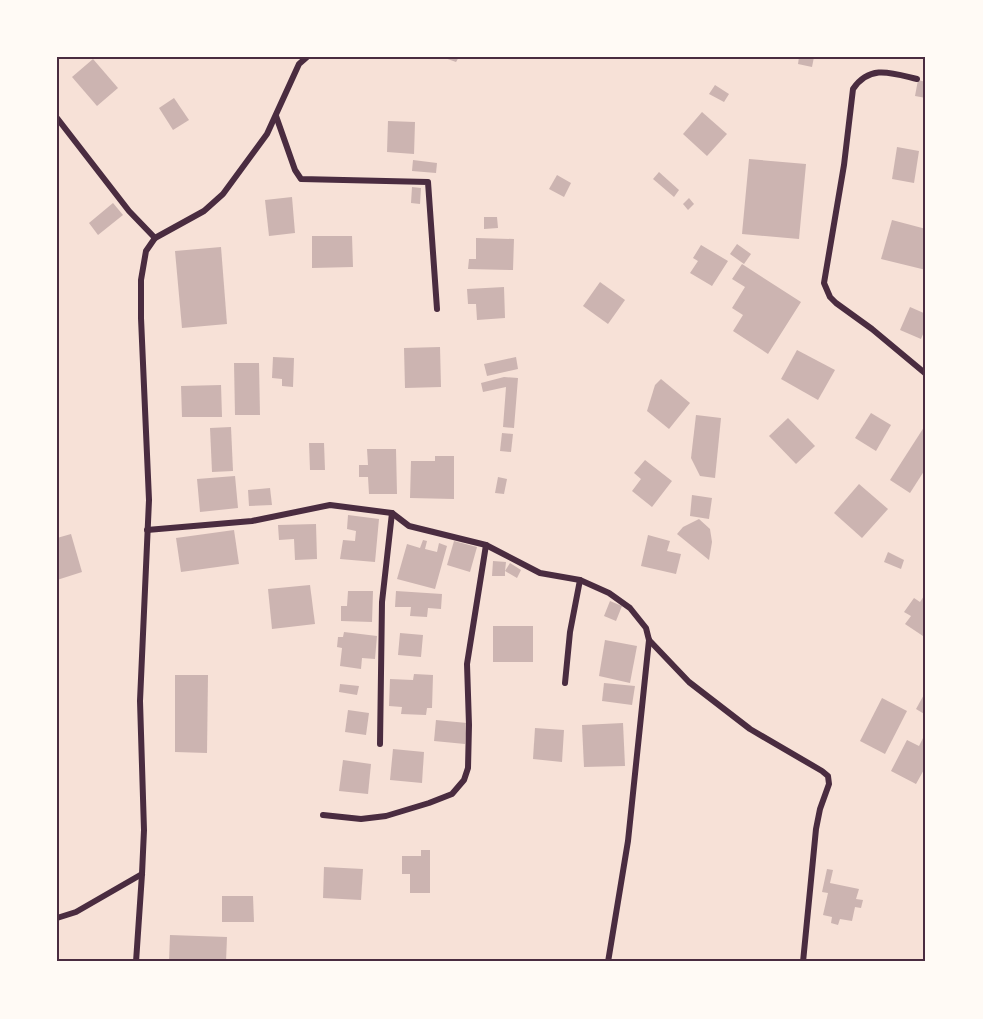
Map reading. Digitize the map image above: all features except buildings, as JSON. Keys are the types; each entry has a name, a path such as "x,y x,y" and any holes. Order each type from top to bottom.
{"street":[{"path":"136,962 144,830 140,701 149,500 141,280 146,251 155,238 177,228 204,211 223,194 267,134 299,64 307,57"},
{"path":"917,79 881,71 867,75 858,81 853,89 844,165 824,283 830,297 836,303 872,329 926,374"},
{"path":"276,116 295,171 301,179 428,182 437,309"},
{"path":"57,118 129,211 155,238"},
{"path":"147,530 252,521 330,505 392,513 409,526 486,545 540,573 580,580 609,593 630,608 646,628 649,640 628,841 608,962"},
{"path":"380,744 382,602 392,513"},
{"path":"323,815 361,819 386,816 452,794 464,780 468,768 467,664 486,545"},
{"path":"565,683 570,632 580,580"},
{"path":"649,640 689,682 750,729 828,776 829,784 816,829 803,962"},
{"path":"57,918 76,912 142,874"}]}
